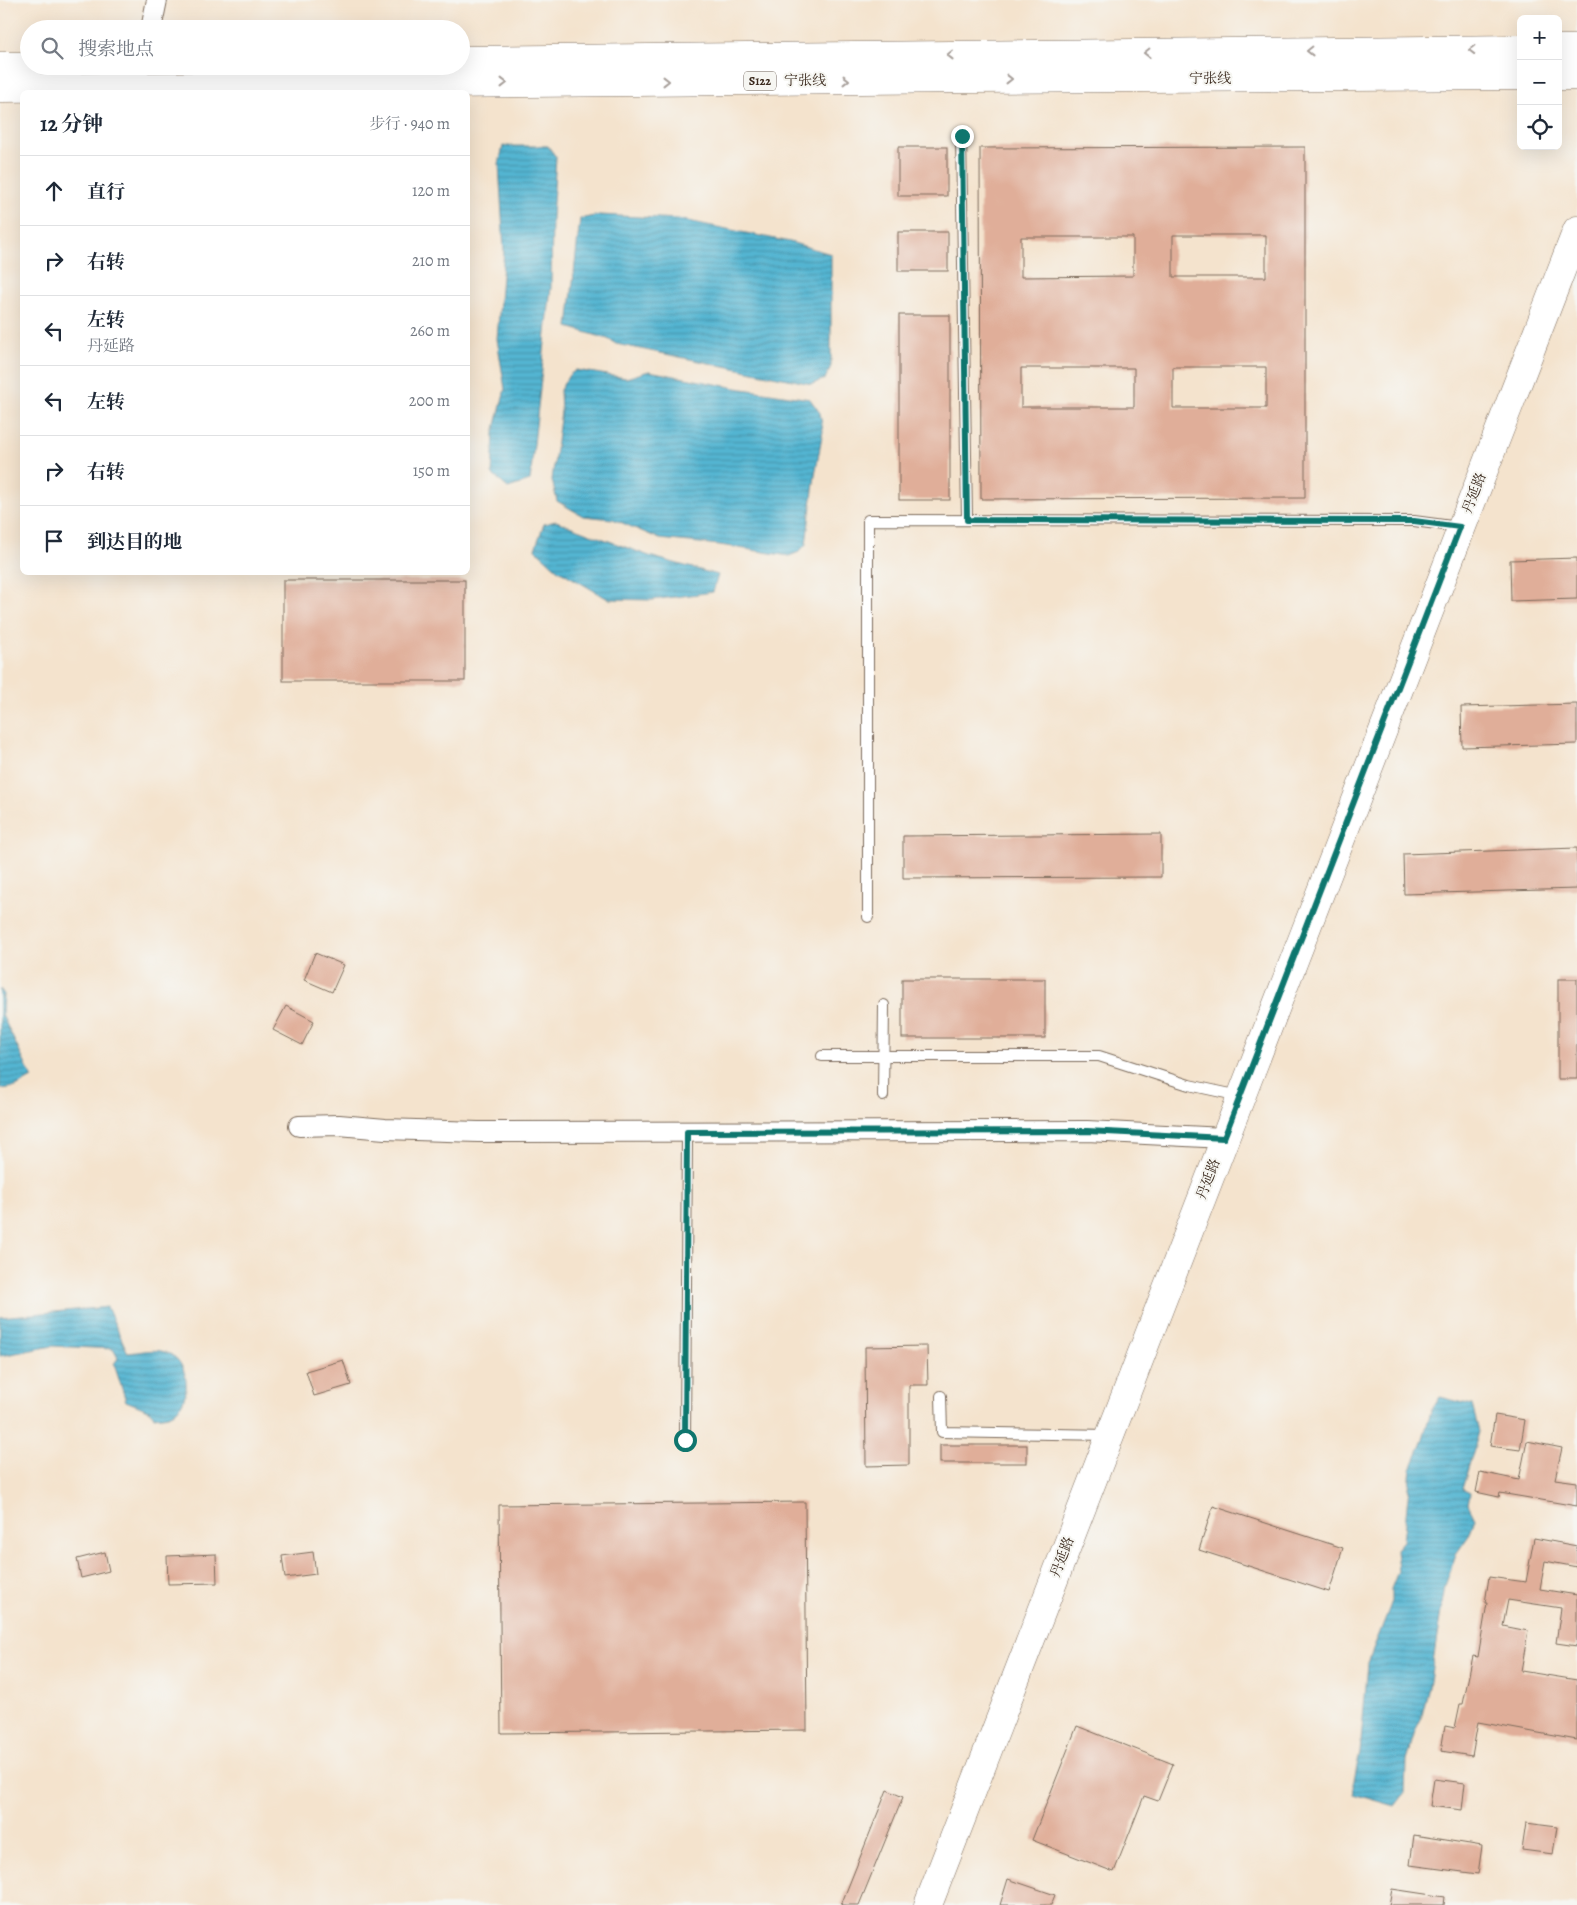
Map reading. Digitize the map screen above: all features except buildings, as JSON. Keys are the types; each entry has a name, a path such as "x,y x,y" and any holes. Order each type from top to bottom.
{"main road":[{"path":"1562,49 1577,49"},
{"name":"宁张线","path":"470,60 1517,50"},
{"path":"0,66 20,66"},
{"name":"宁张线","path":"0,88 1517,76"},
{"path":"1562,76 1577,76"},
{"name":"丹延路","path":"928,1905 1460,527 1577,230"}],"street":[{"path":"153,20 157,0"},
{"path":"299,1126 339,1125 385,1129 478,1132 1087,1131 1224,1138"}],"lane":[{"path":"962,136 967,520"},
{"path":"868,917 868,520 1414,521 1460,527"},
{"path":"883,1096 884,1005"},
{"path":"822,1056 1099,1056 1189,1085 1240,1096"},
{"path":"685,1440 687,1132"},
{"path":"941,1396 942,1432 1109,1435"}],"water":[{"path":"503,146 548,146 556,157 552,218 551,287 530,481 508,488 492,474 494,433 505,389 497,339 504,250 499,164"},
{"path":"599,215 678,219 790,242 831,254 831,366 825,379 812,384 616,344 608,339 568,327 580,219"},
{"path":"576,370 626,378 649,371 736,388 810,399 820,413 823,431 806,544 799,552 789,556 720,545 660,539 613,519 583,516 557,501 552,480 561,411 560,390 569,375"},
{"path":"556,521 649,556 718,575 713,592 652,600 608,599 557,569 535,549 544,524"},
{"path":"0,989 3,993 2,1015 32,1078 16,1087 0,1089"},
{"path":"107,1307 128,1353 149,1350 165,1352 177,1359 182,1366 185,1374 186,1392 179,1407 173,1413 154,1417 151,1411 126,1401 114,1364 118,1358 113,1349 53,1346 0,1356 0,1317"},
{"path":"1440,1397 1472,1405 1479,1432 1462,1489 1470,1493 1468,1504 1475,1518 1470,1534 1456,1554 1445,1586 1429,1687 1421,1719 1415,1731 1406,1761 1405,1793 1395,1806 1354,1794 1353,1784 1360,1752 1368,1663 1391,1604 1391,1589 1398,1571 1396,1549 1403,1541 1411,1469 1422,1442 1431,1411"}],"route":[{"path":"685,1440 687,1132 1087,1131 1224,1138 1460,527 1414,521 967,520 962,136"}]}
